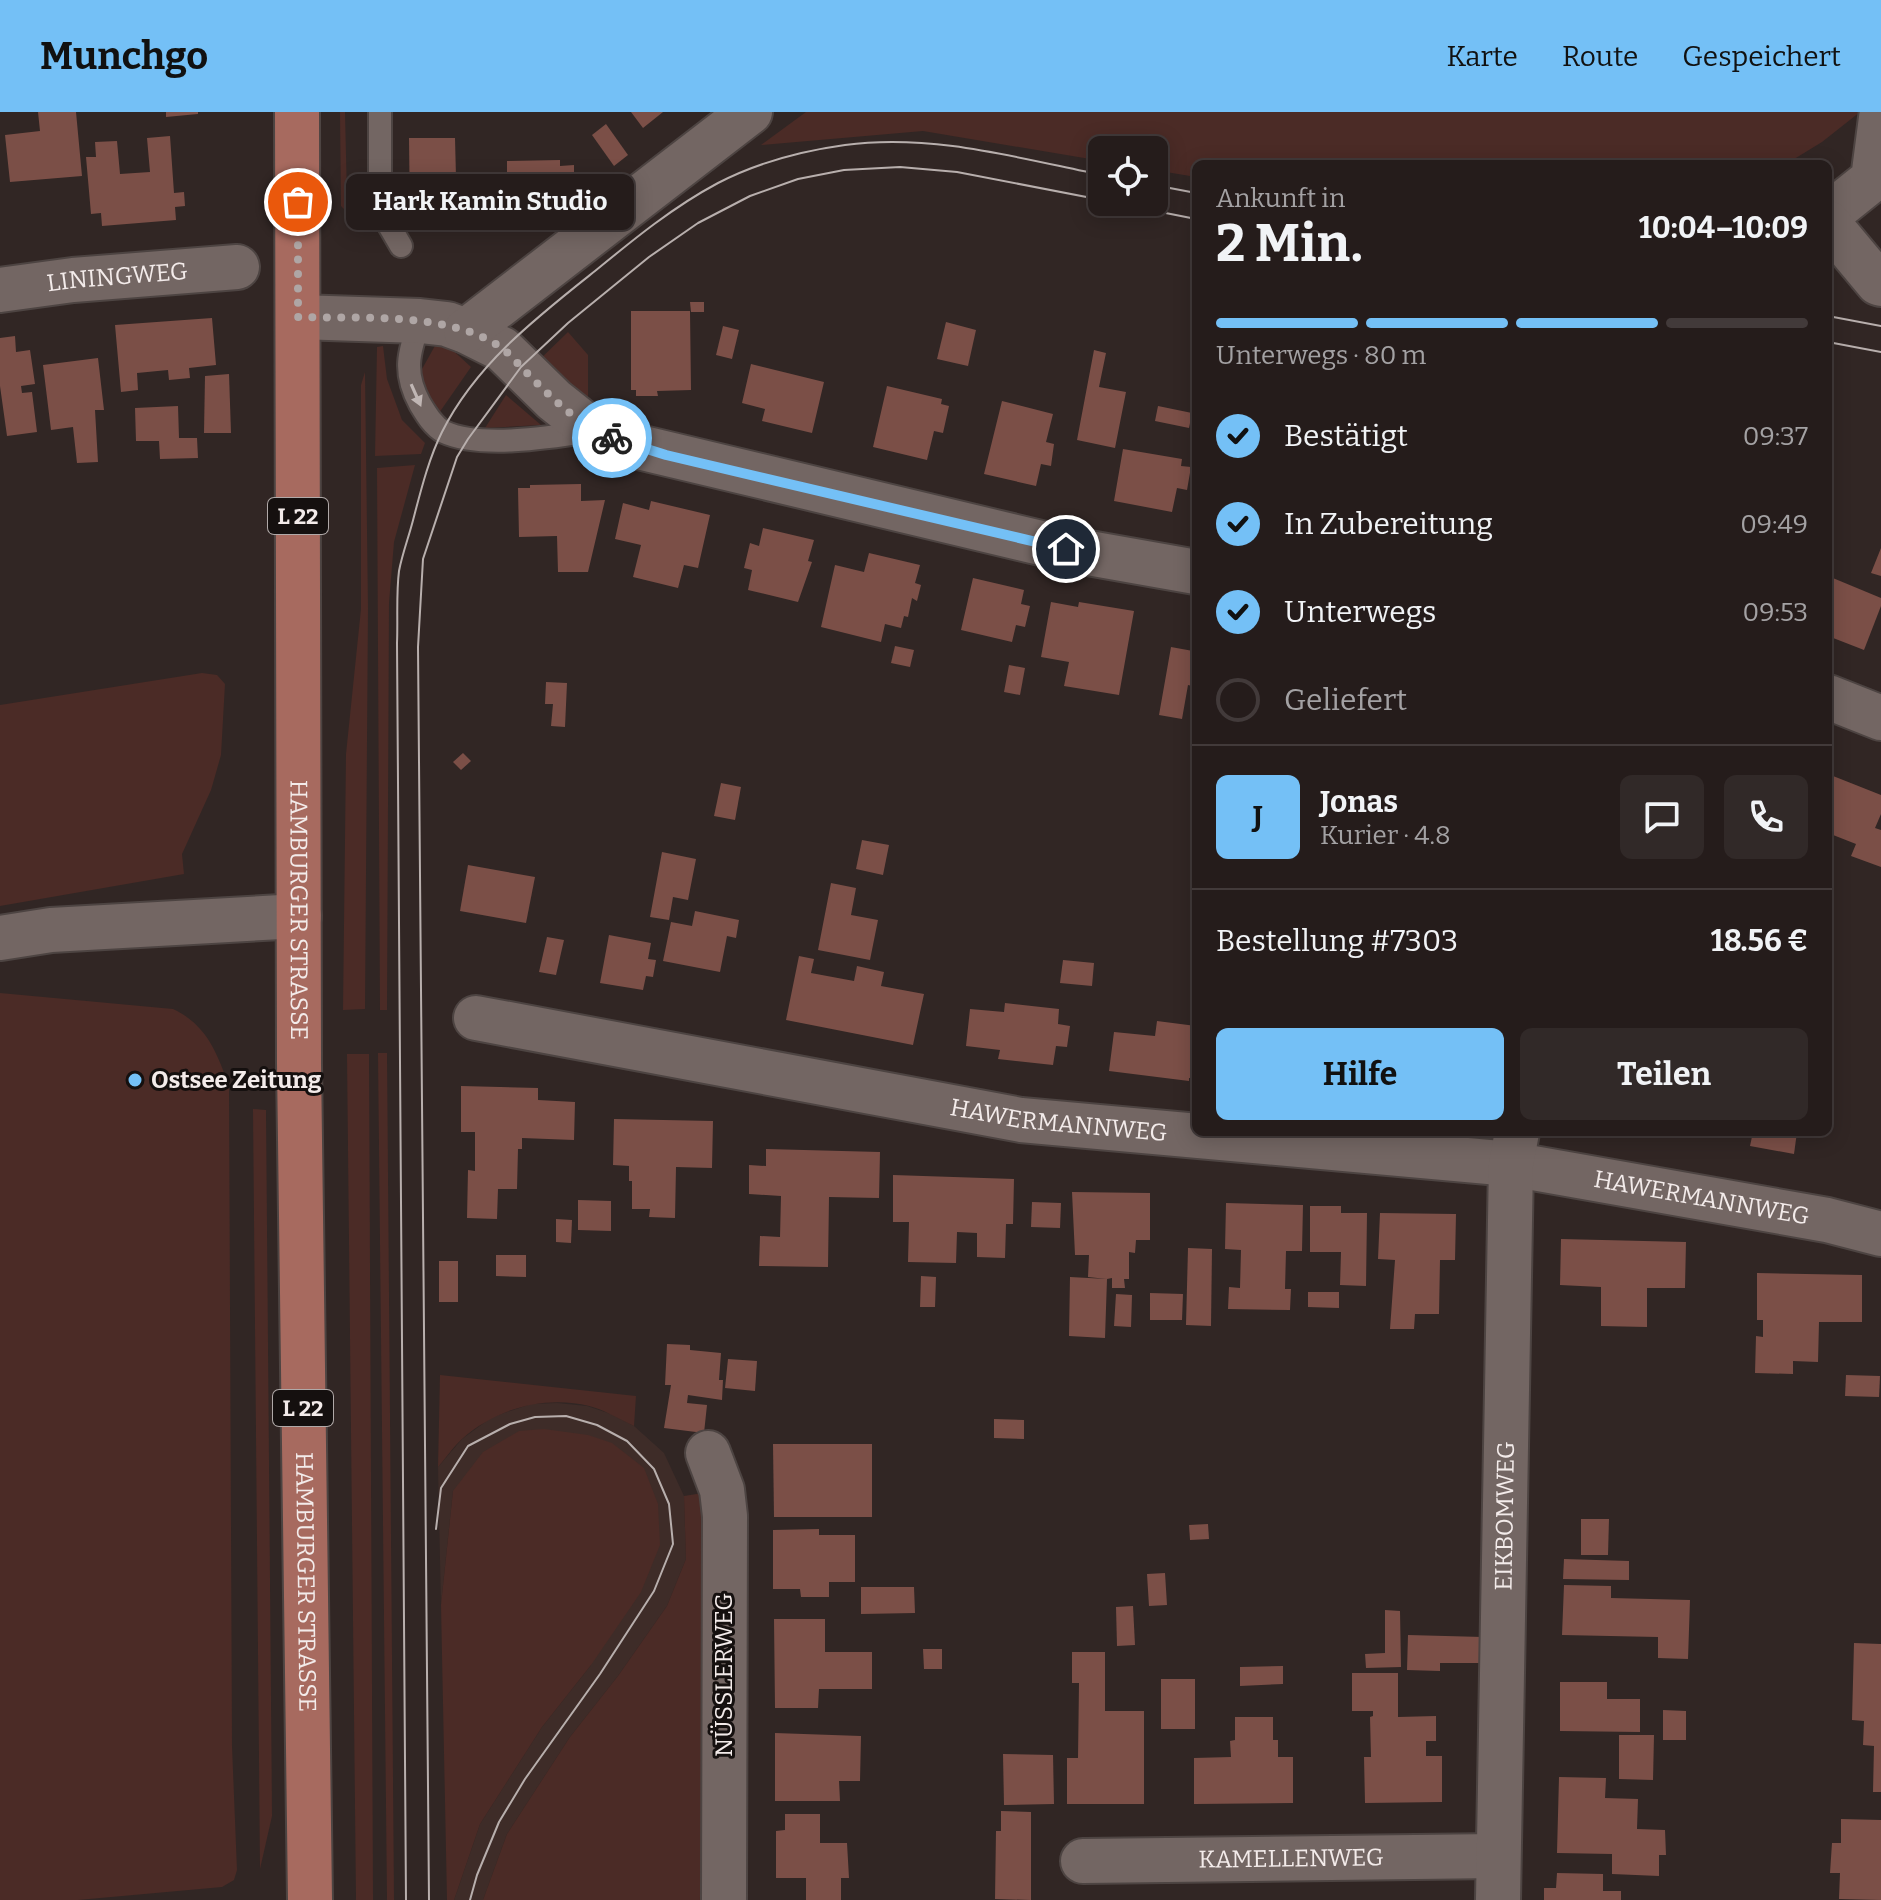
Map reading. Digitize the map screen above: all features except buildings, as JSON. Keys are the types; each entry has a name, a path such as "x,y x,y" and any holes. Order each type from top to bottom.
{"main road":[{"name":"HAMBURGER STRASSE","path":"297,112 299,916 310,1900"}],"street":[{"path":"466,331 750,112"},
{"path":"1832,212 1873,179 1881,118"},
{"path":"1832,228 1881,284"},
{"name":"LININGWEG","path":"0,290 73,280 237,267"},
{"path":"298,317 447,324 502,349 554,400 593,431 626,444 1066,549 1192,571"},
{"path":"1832,699 1881,718"},
{"path":"0,938 51,930 299,916"},
{"name":"HAWERMANNWEG","path":"476,1018 1021,1120 1192,1130"},
{"name":"HAWERMANNWEG","path":"1303,1136 1514,1148 1881,1234"},
{"name":"EIKBOMWEG","path":"1498,1900 1514,1148"},
{"name":"NÜSSLERWEG","path":"708,1453 722,1490 725,1516 724,1900"},
{"name":"KAMELLENWEG","path":"1083,1861 1498,1856"}],"lane":[{"path":"380,112 380,210 401,246"},
{"path":"420,321 408,352 411,388 427,417 442,431 468,439 540,439 593,431"}],"shaded area":[{"path":"340,112 345,112 350,215 341,206"},
{"path":"806,112 1860,112 1822,142 1793,160 1192,160 1192,176 1168,172 1168,136 1088,136 1088,159 923,131 761,145"},
{"path":"568,332 588,355 588,414 534,365"},
{"path":"436,344 446,344 471,367 439,413 417,378"},
{"path":"383,346 387,379 402,420 425,443 421,454 375,456 377,347"},
{"path":"365,372 368,608 365,1009 343,1010 346,754 361,609 361,385"},
{"path":"506,395 541,425 485,428"},
{"path":"415,465 394,542 389,603 387,1010 380,1010 377,468"},
{"path":"202,673 217,675 225,684 221,755 211,790 182,854 184,874 0,906 0,705"},
{"path":"0,993 173,1009 194,1023 209,1041 229,1086 232,1746 237,1870 234,1880 222,1887 78,1900 0,1900"},
{"path":"378,1053 387,1053 394,1900 387,1900"},
{"path":"347,1054 369,1054 373,1900 356,1900"},
{"path":"253,1109 266,1110 272,1816 260,1869"},
{"path":"440,1375 636,1396 634,1426 601,1410 572,1403 521,1407 475,1429 438,1467"},
{"path":"531,1404 587,1406 611,1414 634,1426 664,1453 684,1496 686,1559 667,1606 570,1737 507,1834 483,1900 454,1900 480,1824 542,1727 591,1665 453,1491 441,1605 438,1467 462,1439 492,1417"},
{"path":"544,1429 588,1435 612,1443 644,1468 658,1504 660,1545 641,1592 591,1665 542,1727 480,1824 454,1900 447,1900 441,1605 453,1491 483,1452 519,1431"},
{"path":"722,1490 724,1900 483,1900 507,1834 570,1737 667,1606 686,1559 684,1496"}],"tram line":[{"path":"406,1900 397,598 402,559 437,443 472,385 530,324 670,213 701,192 748,169 796,154 845,145 910,142 974,149 1088,172"},
{"path":"429,1900 418,647 423,559 457,457 521,367 568,323 649,257 698,223 750,196 798,179 844,170 900,167 957,172 1088,197"},
{"path":"1168,188 1192,192"},
{"path":"1168,213 1192,218"},
{"path":"1832,317 1881,326"},
{"path":"1832,343 1881,352"},
{"path":"436,1529 441,1488 468,1446 510,1424 535,1417 566,1416 597,1425 627,1441 654,1469 669,1504 673,1544 654,1591 499,1822 470,1900"}],"way so far":[{"path":"298,202 298,317 420,321 447,324 466,331 502,349 554,400 593,431 612,438"}],"place":[{"name":"Hark Kamin Studio","path":"298,202"},
{"name":"Ostsee Zeitung","path":"135,1080"}],"route":[{"path":"612,438 666,455 1066,549"}]}
